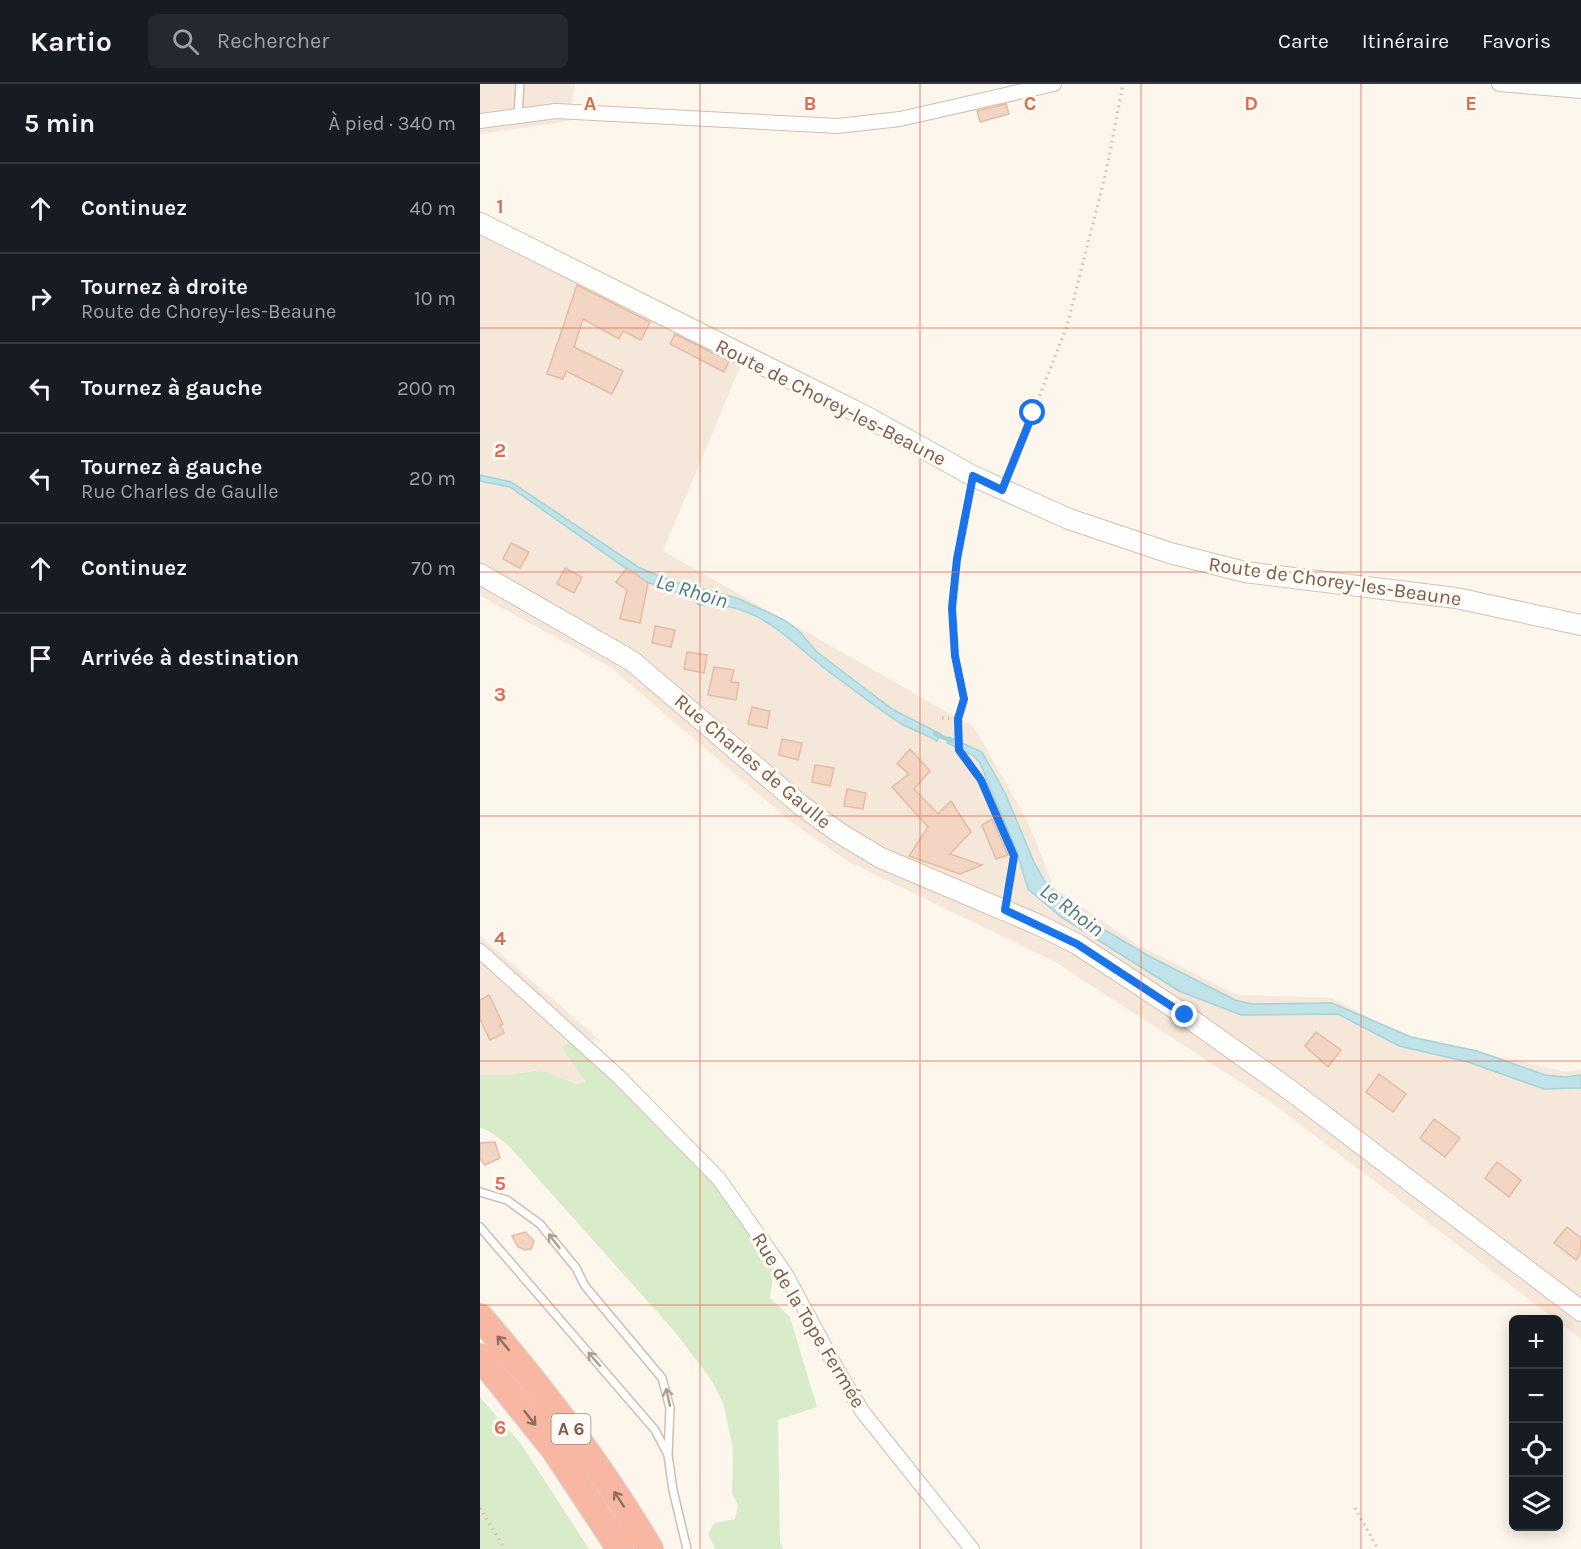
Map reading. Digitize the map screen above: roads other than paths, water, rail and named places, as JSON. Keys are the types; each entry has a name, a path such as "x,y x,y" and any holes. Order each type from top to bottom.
{"highway":[{"name":"A 6","path":"480,1317 556,1409 610,1485 651,1549"},
{"name":"A 6","path":"480,1357 554,1449 620,1549"}],"street":[{"path":"480,121 556,111 838,126 911,117 1052,84"},
{"path":"1499,84 1581,91"},
{"name":"Route de Chorey-les-Beaune","path":"480,223 869,418 973,476 1069,519 1216,566 1245,572 1456,598 1581,626"},
{"name":"Rue Charles de Gaulle","path":"480,574 632,661 802,806 841,834 881,858 1005,910 1077,944 1185,1015 1290,1090 1581,1311"},
{"name":"Rue de la Tope Fermée","path":"480,951 619,1077 719,1179 785,1274 862,1411 972,1549"}],"lane":[{"path":"518,115 520,84"},
{"path":"480,1192 507,1200 540,1224 576,1268 585,1286 655,1368 667,1389 670,1408 668,1455 676,1512 687,1549"},
{"path":"480,1227 655,1430 668,1455"}],"water":[{"path":"480,475 511,482 640,568 672,581 737,598 784,620 799,631 817,652 892,709 941,734 937,741 884,712 819,664 789,638 757,617 721,605 699,605 689,597 644,581 510,487 480,481"},
{"path":"949,737 982,752 1005,793 1034,862 1047,885 1098,926 1147,955 1235,1000 1252,1004 1332,1003 1411,1037 1477,1051 1545,1075 1565,1077 1581,1075 1581,1088 1544,1089 1468,1062 1399,1046 1338,1014 1241,1015 1179,991 1061,917 1028,889 1016,849 980,763 973,755 947,743"}],"waterway":[{"name":"Le Rhoin","path":"935,734 952,741"}]}
